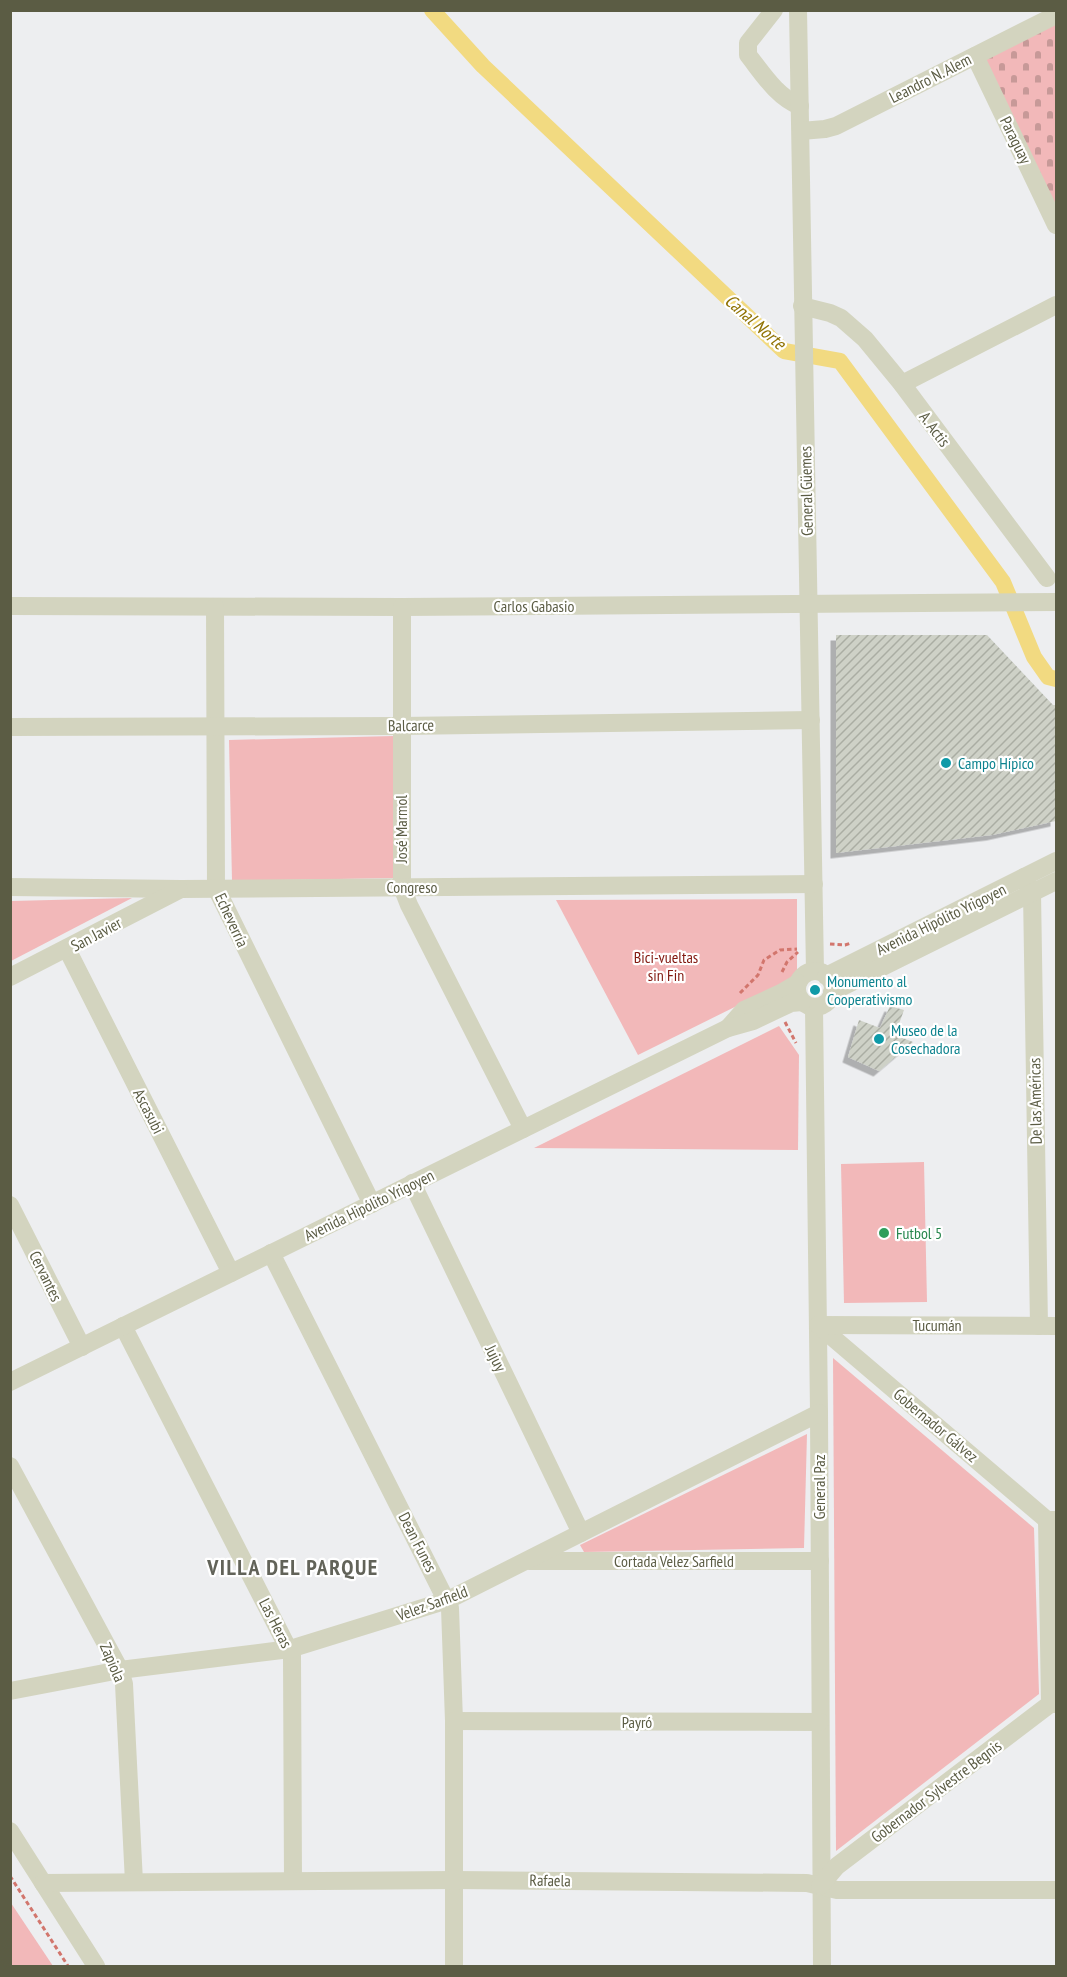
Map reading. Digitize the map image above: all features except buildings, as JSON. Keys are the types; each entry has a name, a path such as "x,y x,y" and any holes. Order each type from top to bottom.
{"street":[{"path":"774,10 748,43 748,55 780,94 801,106"},
{"name":"General Güemes","path":"798,10 814,884 825,980"},
{"name":"Leandro N. Alem","path":"801,130 836,126 975,56 1051,14"},
{"name":"Paraguay","path":"975,56 1056,225"},
{"path":"902,384 1056,305"},
{"name":"A. Actis","path":"802,306 841,318 865,339 1052,575"},
{"path":"1048,602 1052,575"},
{"name":"Carlos Gabasio","path":"10,606 402,607 1048,602"},
{"name":"Echeverría","path":"215,607 216,888 372,1204"},
{"name":"José Marmol","path":"402,607 402,887 523,1129"},
{"name":"Balcarce","path":"10,727 401,726 811,720"},
{"name":"Avenida Hipólito Yrigoyen","path":"728,1028 744,1010 798,982 805,974 825,980 1028,885 1056,861"},
{"name":"Avenida Hipólito Yrigoyen","path":"1028,885 1056,881"},
{"name":"Congreso","path":"10,886 181,889 814,884"},
{"name":"De las Américas","path":"1028,885 1048,1326"},
{"name":"San Javier","path":"10,977 181,889"},
{"name":"Ascasubi","path":"67,949 231,1273"},
{"name":"Avenida Hipólito Yrigoyen","path":"10,1382 728,1028 753,1021 791,1003 824,1005 831,997 825,980"},
{"path":"798,982 797,994 808,1004"},
{"name":"General Paz","path":"808,1004 818,1324 822,1966"},
{"name":"Jujuy","path":"412,1183 581,1533"},
{"name":"Cervantes","path":"10,1205 81,1347"},
{"name":"Dean Funes","path":"271,1254 448,1600 452,1618 454,1721 454,1966"},
{"name":"Tucumán","path":"818,1324 1048,1326"},
{"name":"Gobernador Gálvez","path":"818,1324 1052,1520"},
{"name":"Las Heras","path":"123,1326 290,1649 293,1662 293,1881"},
{"name":"Velez Sarfield","path":"10,1691 120,1670 290,1649 448,1600 819,1413"},
{"name":"Zapiola","path":"10,1466 120,1670 124,1684 134,1882"},
{"path":"1052,1520 1053,1704"},
{"name":"Cortada Velez Sarfield","path":"527,1561 820,1561"},
{"name":"Gobernador Sylvestre Begnis","path":"820,1886 837,1866 1053,1704"},
{"name":"Payró","path":"454,1721 820,1722"},
{"path":"10,1831 96,1966"},
{"name":"Rafaela","path":"43,1883 455,1880 807,1883 837,1890 1056,1890"}],"path":[{"path":"10,1876 69,1966"}],"green space":[{"path":"1056,15 1056,225 975,56"},
{"path":"394,736 396,878 232,881 229,740"},
{"path":"132,898 11,961 11,901"},
{"name":"Bici-vueltas sin Fin","path":"797,899 797,976 638,1055 556,900"},
{"path":"779,1026 799,1055 798,1150 534,1148"},
{"name":"Futbol 5","path":"924,1162 927,1302 844,1303 841,1164"},
{"path":"833,1358 1034,1528 1039,1694 836,1851"},
{"path":"807,1434 804,1548 584,1552 580,1545"},
{"path":"11,1903 53,1966 11,1966"}],"waterway":[{"name":"Canal Norte","path":"432,10 483,66 784,351 840,361 1003,582 1034,657 1048,677 1056,679"}],"place":[{"name":"Campo Hípico","path":"946,763"},
{"name":"Monumento al Cooperativismo","path":"815,990"},
{"name":"Museo de la Cosechadora","path":"879,1039"},
{"name":"Futbol 5","path":"884,1233"}],"district":[{"name":"VILLA DEL PARQUE","path":"293,1567"}]}
